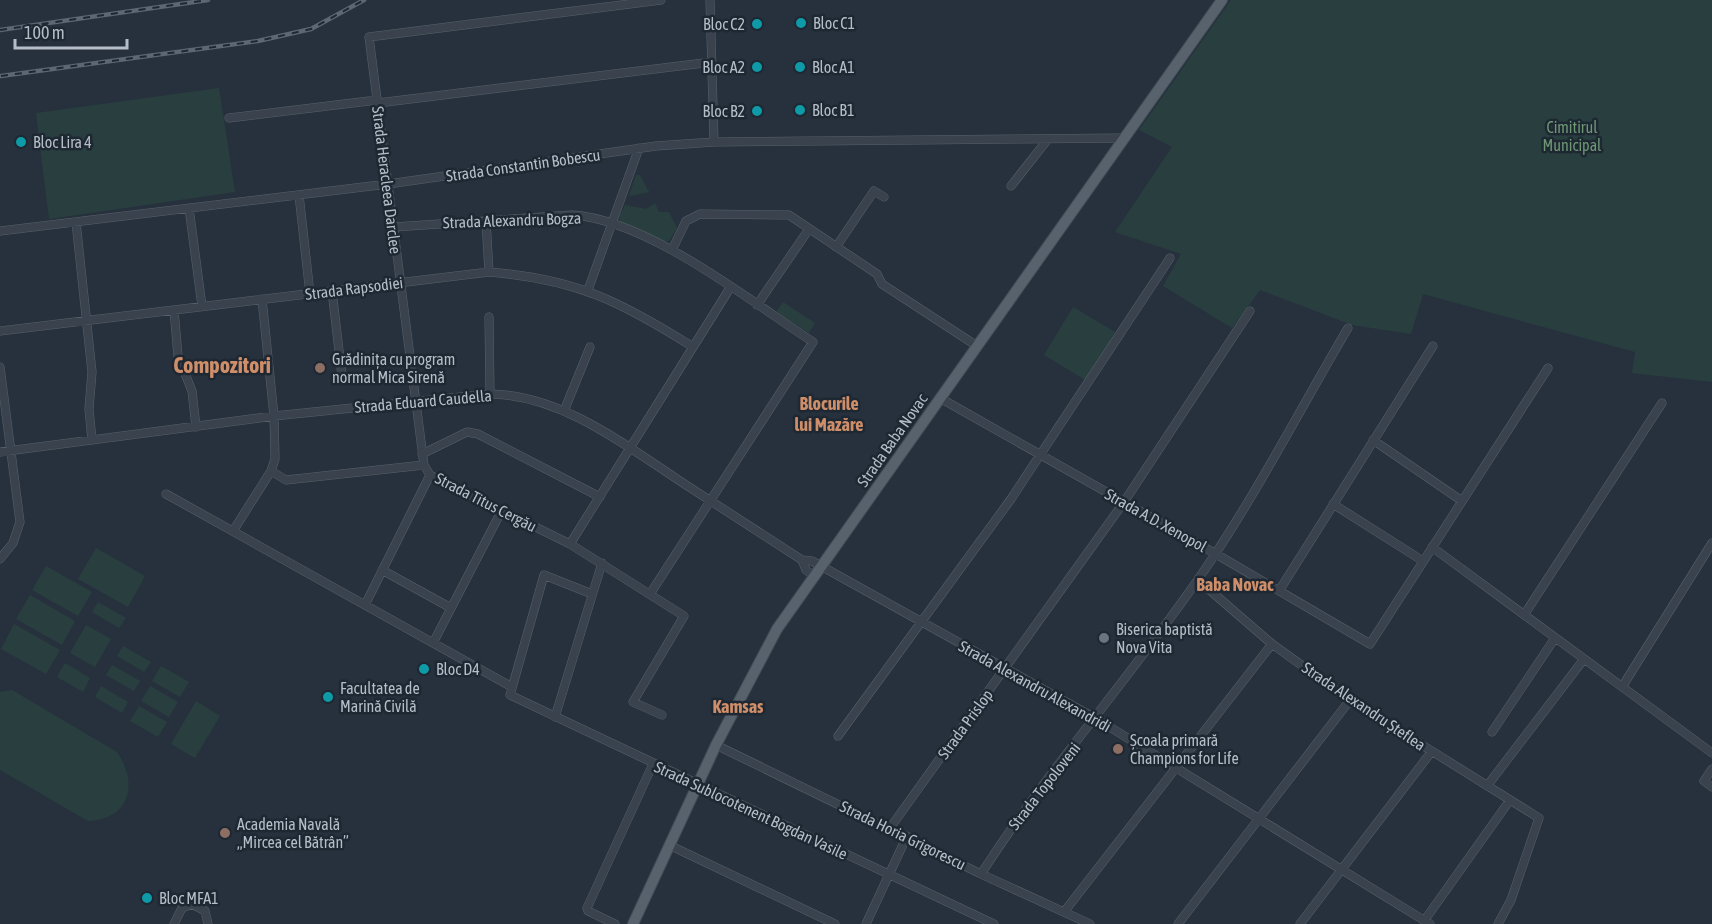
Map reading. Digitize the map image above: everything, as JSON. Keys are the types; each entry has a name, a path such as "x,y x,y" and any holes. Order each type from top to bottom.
{"main road":[{"name":"Strada Baba Novac","path":"633,924 716,745 764,652 818,571 1222,0"}],"street":[{"name":"Strada Heracleea Darclee","path":"424,465 369,37 661,0"},
{"path":"710,0 714,142"},
{"path":"229,118 712,62"},
{"name":"Strada Constantin Bobescu","path":"0,231 388,184 639,148 714,142 1124,138"},
{"path":"1011,186 1048,139"},
{"path":"588,290 639,148"},
{"path":"836,247 874,191 884,197"},
{"path":"299,195 310,294"},
{"path":"189,208 202,306"},
{"path":"672,250 686,221 700,214 789,215 877,274 882,284 977,346"},
{"name":"Strada Alexandru Bogza","path":"393,227 572,215 613,223 672,250 813,342 710,501"},
{"path":"486,220 489,272"},
{"path":"76,222 92,372 88,409 92,440"},
{"path":"757,305 809,229"},
{"path":"838,736 1040,455 1170,258"},
{"name":"Strada Rapsodiei","path":"0,331 489,272 527,275 588,290 636,311 693,346"},
{"path":"570,544 730,288"},
{"path":"332,291 342,376"},
{"path":"233,531 271,471 275,452 274,416 262,299"},
{"path":"174,310 178,356 192,391 196,427"},
{"name":"Strada Prislop","path":"890,828 1124,502 1250,311"},
{"path":"489,317 490,394"},
{"name":"Strada Topoloveni","path":"981,874 1023,811 1216,554 1348,328"},
{"path":"1279,591 1433,346"},
{"path":"564,411 590,347"},
{"path":"0,367 2,405 11,451 20,522 13,543 0,559"},
{"path":"1333,504 1423,561 1548,368"},
{"name":"Strada Eduard Caudella","path":"0,452 274,416 490,394 524,396 564,411 630,448 802,560 812,561 818,571"},
{"name":"Strada A.D. Xenopol","path":"940,398 1370,644 1423,561"},
{"path":"1524,615 1662,403"},
{"path":"422,454 467,432 478,434 600,497"},
{"path":"1372,440 1462,501"},
{"name":"Strada Titus Cergău","path":"271,471 286,480 424,465 430,475 570,544 602,563 684,616 633,702 662,715"},
{"path":"365,605 430,475"},
{"name":"Strada Sublocotenent Bogdan Vasile","path":"166,494 434,643 555,717 994,924"},
{"path":"650,594 710,501"},
{"path":"434,643 502,510"},
{"path":"1622,687 1712,543"},
{"path":"1432,547 1712,753"},
{"path":"555,717 602,563"},
{"path":"382,570 451,608"},
{"name":"Strada Alexandru Alexandridi","path":"818,571 921,623 1095,718 1423,922"},
{"path":"511,691 544,575 592,594"},
{"name":"Strada Alexandru Șteflea","path":"1198,579 1272,644 1350,700 1539,818 1511,900 1498,924"},
{"path":"1492,732 1555,638"},
{"path":"1065,912 1272,644"},
{"path":"1487,786 1584,659"},
{"path":"1178,924 1350,700"},
{"name":"Strada Horia Grigorescu","path":"716,745 981,874 1090,924"},
{"path":"1300,924 1432,751"},
{"path":"615,924 588,911 587,908 653,764"},
{"path":"1712,769 1704,782 1712,787"},
{"path":"1423,922 1510,800"},
{"path":"866,924 907,836"},
{"path":"669,845 835,924"},
{"path":"174,924 182,908 192,904 205,911 208,924"}],"green space":[{"name":"Cimitirul Municipal","path":"1231,0 1712,0 1712,382 1632,373 1635,352 1423,294 1411,334 1352,325 1260,290 1232,328 1163,286 1181,254 1115,232 1172,147 1139,130"},
{"path":"219,88 235,192 49,219 36,113"},
{"path":"636,175 640,175 649,192 629,196"},
{"path":"655,203 659,212 669,212 677,228 669,241 662,241 621,222 619,218 625,205 646,209"},
{"path":"783,302 815,323 809,333 776,312"},
{"path":"1073,307 1115,332 1087,381 1044,355"},
{"path":"96,548 145,576 128,607 78,579"},
{"path":"46,566 92,592 78,616 32,590"},
{"path":"30,595 75,621 62,645 16,619"},
{"path":"98,602 126,618 119,628 92,612"},
{"path":"14,624 60,650 46,674 1,649"},
{"path":"86,625 111,639 95,667 70,653"},
{"path":"123,646 151,662 144,672 117,656"},
{"path":"65,663 90,678 83,692 57,677"},
{"path":"112,665 140,681 134,691 106,675"},
{"path":"161,666 189,682 180,697 152,681"},
{"path":"101,686 128,702 122,713 95,697"},
{"path":"150,686 178,702 169,717 141,701"},
{"path":"12,690 117,752 124,764 129,787 121,807 113,814 102,819 88,821 0,770 0,692"},
{"path":"196,701 220,716 195,758 171,744"},
{"path":"139,706 167,722 158,737 130,721"}],"railway":[{"path":"0,30 208,0"},
{"path":"1,76 258,41 311,29 364,0"}],"place":[{"name":"Bloc C1","path":"801,23"},
{"name":"Bloc C2","path":"757,24"},
{"name":"Bloc A2","path":"757,67"},
{"name":"Bloc A1","path":"800,67"},
{"name":"Bloc B1","path":"800,110"},
{"name":"Bloc B2","path":"757,111"},
{"name":"Bloc Lira 4","path":"21,142"},
{"name":"Grădinița cu program normal Mica Sirenă","path":"320,368"},
{"name":"Biserica baptistă Nova Vita","path":"1104,638"},
{"name":"Bloc D4","path":"424,669"},
{"name":"Facultatea de Marină Civilă","path":"328,697"},
{"name":"Școala primară Champions for Life","path":"1118,749"},
{"name":"Academia Navală „Mircea cel Bătrân”","path":"225,833"},
{"name":"Bloc MFA1","path":"147,898"}],"district":[{"name":"Compozitori","path":"222,365"},
{"name":"Blocurile lui Mazăre","path":"829,413"},
{"name":"Baba Novac","path":"1235,584"},
{"name":"Kamsas","path":"738,706"}]}
